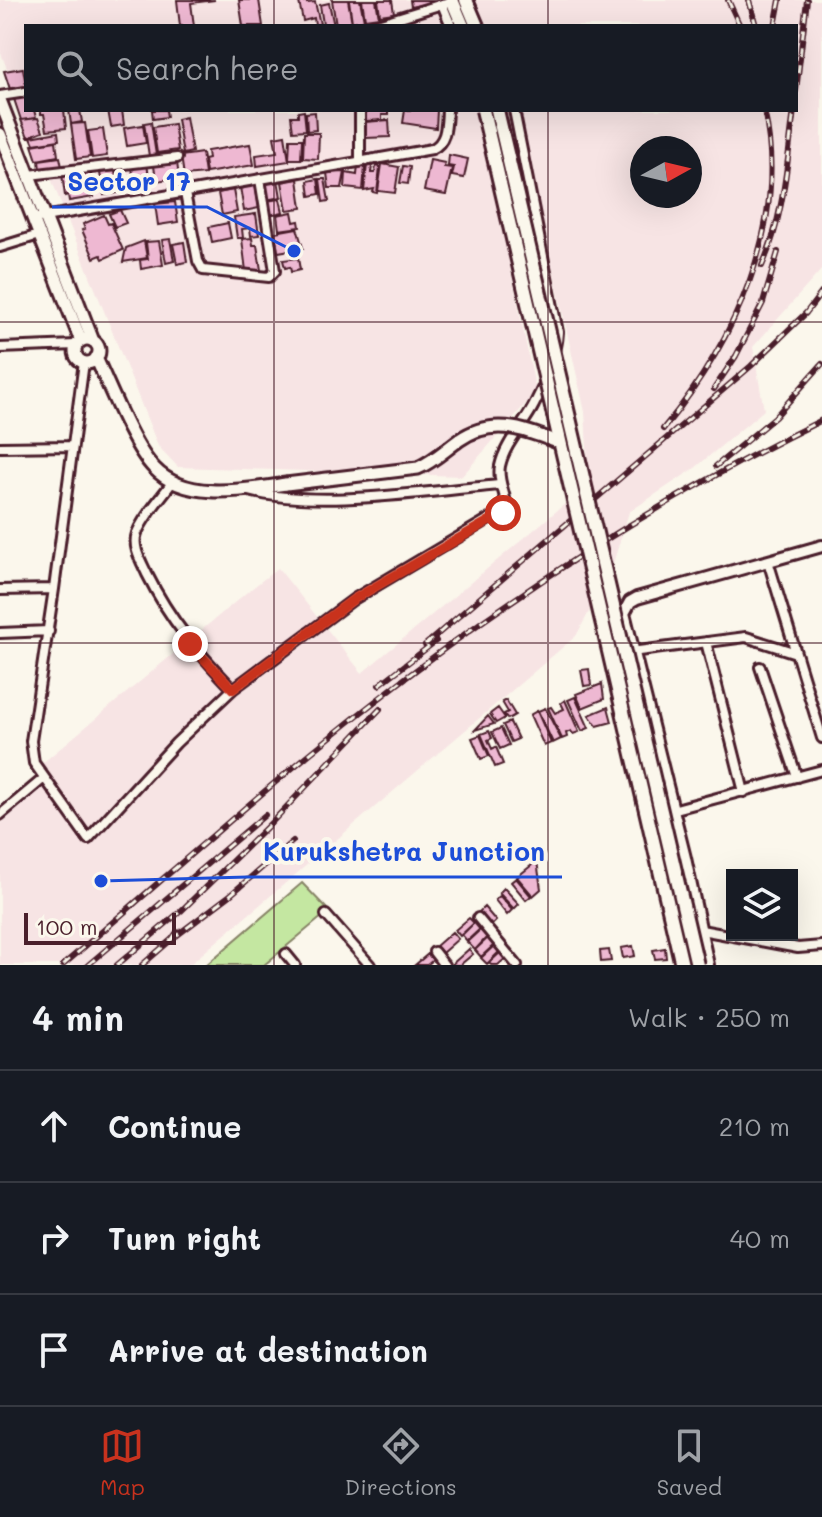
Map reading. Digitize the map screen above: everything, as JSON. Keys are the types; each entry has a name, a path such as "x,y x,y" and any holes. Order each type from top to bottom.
{"main road":[{"path":"466,0 476,24"},
{"path":"449,2 462,24"},
{"path":"0,98 46,217 83,342 76,355 84,362 96,358"},
{"path":"483,112 682,965"},
{"path":"497,112 697,965"},
{"path":"0,134 83,342 98,351 96,358 144,456 155,470 173,481 207,490 244,490 418,468 470,433 497,426 512,426 560,443"}],"street":[{"path":"378,24 449,2 451,24"},
{"path":"0,98 24,92"},
{"path":"360,112 360,162"},
{"path":"33,219 437,147 444,137 447,112"},
{"path":"84,362 49,631 31,741 34,763 43,779 88,839 176,743 233,689 354,599 503,513 507,504 501,485 501,463 535,404 558,332 514,112"},
{"path":"29,175 177,158"},
{"path":"185,193 198,261 203,270 269,277 275,271 260,179"},
{"path":"0,247 39,235"},
{"path":"0,348 83,342"},
{"path":"0,447 73,446"},
{"path":"173,481 137,532 135,543 139,558 164,609 179,630 233,689"},
{"path":"244,490 294,498 348,498 501,485"},
{"path":"708,965 624,613 630,602 822,546"},
{"path":"768,561 822,738"},
{"path":"0,590 54,589"},
{"path":"0,633 49,631"},
{"path":"631,652 746,637 796,653"},
{"path":"706,642 744,792"},
{"path":"760,667 797,777"},
{"path":"672,810 822,770"},
{"path":"0,815 43,779"},
{"path":"326,915 370,965"},
{"path":"478,918 517,965"},
{"path":"701,930 798,948 822,946"},
{"path":"434,952 444,965"},
{"path":"286,954 295,965"}],"shaded area":[{"path":"0,0 441,0 451,24 24,24 24,111 0,51"},
{"path":"473,0 822,0 822,269 753,347 764,410 695,468 629,512 610,573 576,636 189,965 0,965 0,824 50,782 39,766 246,593 278,568 362,673 589,484 585,412 517,112 798,112 798,24 484,24"},
{"path":"24,112 478,112 536,392 462,476 178,467 158,446"}],"green space":[{"path":"302,883 329,911 264,965 206,965"}],"building":[{"path":"177,0 215,0 191,3 194,24 180,24"},
{"path":"239,0 259,0 263,24 243,24"},
{"path":"332,0 348,0 352,23 336,24"},
{"path":"349,0 360,0 364,20 352,22"},
{"path":"362,0 376,0 379,17 365,19"},
{"path":"378,0 392,0 394,13 380,15"},
{"path":"410,0 434,0 435,2 411,7"},
{"path":"299,2 315,2 320,24 315,24 314,18 303,21"},
{"path":"329,3 334,24 323,24 320,5"},
{"path":"23,68 24,86 10,89 4,71"},
{"path":"24,94 24,112 34,112 36,118 21,120 13,96"},
{"path":"64,112 66,128 47,130 44,114 41,114"},
{"path":"69,112 80,112 82,122 71,124"},
{"path":"108,112 122,112 124,125 111,127"},
{"path":"152,112 166,112 167,117 153,119"},
{"path":"298,112 304,112 306,130 293,131 291,116 298,116"},
{"path":"315,112 316,130 307,131 306,113"},
{"path":"366,112 388,112 388,115 382,115 382,120 366,121"},
{"path":"405,112 437,112 436,128 403,123"},
{"path":"186,117 192,152 183,154 177,119"},
{"path":"38,118 43,131 28,137 21,120"},
{"path":"389,120 390,137 366,138 365,122"},
{"path":"151,122 156,155 149,156 144,123"},
{"path":"85,123 90,157 76,159 71,124"},
{"path":"174,124 178,150 157,153 153,127"},
{"path":"143,125 146,143 127,146 124,128"},
{"path":"103,129 107,156 92,158 88,131"},
{"path":"58,132 59,140 34,144 31,137"},
{"path":"304,133 319,133 318,159 303,158"},
{"path":"285,135 289,161 257,166 256,155 277,152 274,137"},
{"path":"290,139 302,139 301,159 289,159"},
{"path":"56,141 58,156 37,160 32,145"},
{"path":"250,144 254,165 206,173 204,160 208,159 207,151"},
{"path":"202,153 205,174 184,176 181,156"},
{"path":"176,155 179,178 156,181 153,158"},
{"path":"449,155 468,159 464,178 452,176 454,167 448,166"},
{"path":"60,157 62,167 40,170 39,160"},
{"path":"430,160 452,168 446,195 424,191"},
{"path":"147,164 150,183 134,185 132,166"},
{"path":"382,164 399,167 395,193 378,191"},
{"path":"358,165 365,166 363,190 345,188 346,173 357,175"},
{"path":"367,165 372,166 371,173 375,173 376,166 380,167 377,193 373,192 374,189 364,191"},
{"path":"403,166 410,167 408,184 400,183"},
{"path":"90,170 94,197 69,201 68,195 65,196 62,174"},
{"path":"115,171 118,193 104,195 100,173"},
{"path":"345,172 342,188 329,188 327,173"},
{"path":"298,179 302,208 287,210 282,182"},
{"path":"318,179 320,194 310,196 308,181"},
{"path":"320,179 325,179 329,201 323,202"},
{"path":"278,180 281,197 266,200 263,183"},
{"path":"255,184 259,208 244,211 240,187"},
{"path":"233,190 237,212 222,215 218,193"},
{"path":"280,199 283,212 269,215 266,201"},
{"path":"175,202 178,222 158,225 155,204"},
{"path":"120,210 126,223 115,227 109,214"},
{"path":"292,212 294,222 299,221 300,227 279,230 277,215"},
{"path":"256,214 259,235 251,236 250,228 242,229 243,238 237,238 234,217"},
{"path":"104,215 123,250 103,259 101,255 94,258 82,230 85,229 83,224"},
{"path":"228,223 231,238 212,242 209,227"},
{"path":"297,228 303,248 278,252 275,232"},
{"path":"252,238 253,245 257,245 261,270 246,271 242,239"},
{"path":"170,239 174,261 166,263 162,240"},
{"path":"144,241 147,258 123,262 126,248"},
{"path":"159,241 163,265 141,269 140,260 148,259 146,242"},
{"path":"184,242 187,262 177,264 173,244"},
{"path":"298,258 300,270 291,272 290,267 285,268 283,260"},
{"path":"589,669 591,685 584,686 581,670"},
{"path":"602,684 604,699 582,708 576,694"},
{"path":"575,697 589,728 582,731 568,700"},
{"path":"506,700 515,715 508,719 502,702"},
{"path":"565,700 579,732 566,733 567,737 562,739 548,708 551,707 555,713 564,709 561,703"},
{"path":"608,707 612,722 597,726 589,715"},
{"path":"498,708 505,718 496,723 490,714"},
{"path":"545,708 561,739 553,743 538,711"},
{"path":"537,711 551,743 544,746 530,715"},
{"path":"488,716 494,724 475,730"},
{"path":"510,722 518,739 511,742 503,725"},
{"path":"501,728 509,745 500,749 492,732"},
{"path":"489,731 492,738 488,740 492,749 496,747 503,764 495,767 481,734"},
{"path":"480,735 489,756 481,759 472,738"},
{"path":"537,861 541,889 533,896 517,877"},
{"path":"516,878 531,896 526,900 511,882"},
{"path":"504,888 519,904 514,909 499,893"},
{"path":"500,896 512,910 507,915 495,900"},
{"path":"484,907 496,921 490,927 478,913"},
{"path":"469,918 474,923 460,936 455,930"},
{"path":"476,921 482,927 467,941 462,935"},
{"path":"480,930 487,937 475,950 467,942"},
{"path":"452,932 458,939 442,953 436,946"},
{"path":"489,937 495,944 481,957 475,950"},
{"path":"496,944 501,950 487,964 481,958"},
{"path":"633,946 635,956 623,958 621,948"},
{"path":"665,948 666,958 655,959 653,950"},
{"path":"469,949 473,954 460,965 451,965"},
{"path":"609,950 611,961 601,962 600,951"},
{"path":"502,951 507,957 498,965 491,965 489,963"},
{"path":"428,954 433,960 427,965 415,965"}],"railway":[{"path":"728,0 739,24"},
{"path":"749,0 755,24"},
{"path":"775,24 780,0"},
{"path":"798,74 807,0"},
{"path":"663,429 712,359 750,280 762,238 769,196 770,153 764,112"},
{"path":"762,266 780,209 794,112"},
{"path":"714,389 736,356 763,303 778,252"},
{"path":"425,645 751,366 806,313 822,292"},
{"path":"716,466 775,417 822,364"},
{"path":"63,965 290,770 475,626 645,516 822,420"},
{"path":"379,685 436,641"},
{"path":"117,965 181,911 380,709"},
{"path":"88,965 265,815"},
{"path":"172,939 229,896 293,841"},
{"path":"142,965 177,932"}],"place":[{"name":"Sector 17","path":"294,251"},
{"name":"Kurukshetra Junction","path":"101,881"}],"route":[{"path":"190,644 233,689 354,599 503,513"}]}
